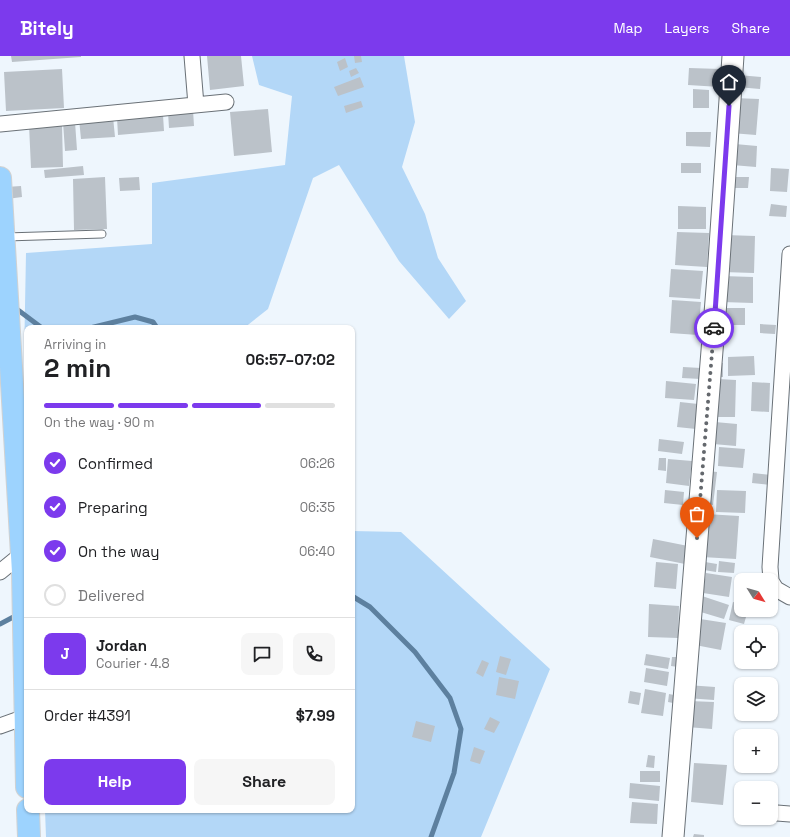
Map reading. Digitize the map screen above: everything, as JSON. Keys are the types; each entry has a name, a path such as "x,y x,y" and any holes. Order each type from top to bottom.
{"main road":[{"path":"0,178 7,324 22,480 24,632"},
{"path":"28,813 29,837"}],"street":[{"path":"192,56 196,105"},
{"path":"673,837 718,276 733,56"},
{"path":"0,124 226,102"},
{"path":"770,573 790,254"},
{"path":"0,572 24,554"},
{"path":"778,590 790,598"},
{"path":"0,726 24,718"}],"lane":[{"path":"3,237 102,234"}],"shaded area":[{"path":"252,56 404,56 415,122 402,167 425,214 438,258 466,301 449,319 399,261 339,165 313,178 268,309 248,325 25,325 26,253 152,244 152,183 285,165 292,96 259,85"},
{"path":"355,531 401,532 550,669 481,837 46,837 45,813 355,813"}],"building":[{"path":"11,56 81,56 81,57 12,62"},
{"path":"207,56 241,56 244,86 210,90"},
{"path":"354,56 361,56 362,62 355,63"},
{"path":"345,58 348,67 340,71 337,62"},
{"path":"356,68 359,73 351,77 349,71"},
{"path":"689,68 721,69 720,87 688,85"},
{"path":"62,69 64,108 6,111 4,72"},
{"path":"738,75 761,77 760,89 737,87"},
{"path":"360,77 364,87 338,96 334,87"},
{"path":"693,89 709,90 709,108 693,108"},
{"path":"734,98 759,99 756,135 731,133"},
{"path":"361,101 363,107 346,113 344,106"},
{"path":"268,109 272,152 234,156 230,112"},
{"path":"193,110 194,126 169,128 168,112"},
{"path":"163,115 164,131 118,135 117,118"},
{"path":"113,117 115,137 81,139 79,119"},
{"path":"63,122 75,122 77,150 65,151"},
{"path":"62,124 63,167 31,168 29,125"},
{"path":"686,132 711,132 710,147 686,146"},
{"path":"735,144 757,146 756,167 732,165"},
{"path":"681,163 701,163 701,173 681,173"},
{"path":"83,166 84,175 45,178 44,170"},
{"path":"771,168 789,169 787,192 770,191"},
{"path":"105,177 107,229 74,230 73,179"},
{"path":"139,177 140,190 120,191 119,178"},
{"path":"734,177 749,177 748,188 733,188"},
{"path":"21,186 22,197 7,199 6,187"},
{"path":"771,204 787,206 786,217 769,216"},
{"path":"678,206 706,207 706,229 678,229"},
{"path":"677,232 709,233 707,267 675,265"},
{"path":"725,235 755,236 754,273 723,272"},
{"path":"671,269 703,271 700,299 669,297"},
{"path":"722,276 753,277 753,303 722,302"},
{"path":"672,300 701,302 698,335 670,333"},
{"path":"725,308 745,308 745,325 725,325"},
{"path":"760,324 776,325 775,334 760,333"},
{"path":"754,356 755,375 728,376 728,357"},
{"path":"714,363 723,363 723,377 713,377"},
{"path":"683,367 701,368 701,379 682,378"},
{"path":"718,379 736,380 735,417 718,417"},
{"path":"666,381 696,384 694,400 665,398"},
{"path":"752,382 770,383 769,412 751,411"},
{"path":"680,402 698,404 696,429 677,427"},
{"path":"715,422 737,424 736,446 713,444"},
{"path":"659,439 684,442 682,454 658,451"},
{"path":"719,447 745,449 743,468 718,466"},
{"path":"659,458 666,458 666,471 658,470"},
{"path":"668,459 692,461 689,486 666,483"},
{"path":"708,471 717,472 713,505 704,504"},
{"path":"753,473 771,475 770,485 752,483"},
{"path":"665,490 684,492 683,505 664,503"},
{"path":"717,490 746,491 745,513 716,512"},
{"path":"706,514 739,516 736,559 702,557"},
{"path":"653,539 688,546 685,564 650,557"},
{"path":"719,561 735,563 734,573 718,572"},
{"path":"656,562 678,564 676,589 654,587"},
{"path":"705,562 717,564 716,572 704,570"},
{"path":"706,573 732,577 729,597 703,593"},
{"path":"699,595 729,605 724,619 694,610"},
{"path":"734,602 734,617 746,617 744,624 729,620"},
{"path":"649,604 679,606 678,638 648,637"},
{"path":"694,618 726,623 721,650 690,644"},
{"path":"646,654 670,658 668,669 644,665"},
{"path":"500,656 511,659 506,675 496,672"},
{"path":"672,657 678,657 678,667 671,666"},
{"path":"482,660 489,663 483,677 476,673"},
{"path":"646,668 669,672 667,686 644,682"},
{"path":"499,677 519,681 515,699 496,695"},
{"path":"687,685 715,687 714,700 686,698"},
{"path":"645,689 666,693 663,716 641,713"},
{"path":"630,691 641,693 639,705 628,703"},
{"path":"669,694 674,695 673,703 668,702"},
{"path":"689,701 714,702 712,729 687,727"},
{"path":"490,717 500,722 494,733 484,729"},
{"path":"416,721 435,726 431,742 412,737"},
{"path":"474,747 485,751 480,764 470,761"},
{"path":"648,755 655,756 654,768 646,767"},
{"path":"694,763 727,765 723,805 691,802"},
{"path":"640,771 660,771 660,782 640,782"},
{"path":"630,783 660,786 659,801 629,798"},
{"path":"632,802 658,804 657,824 630,823"},
{"path":"694,834 704,835 704,837 693,837"}],"waterway":[{"path":"14,307 38,325"},
{"path":"102,325 135,317 153,322 155,325"},
{"path":"355,598 370,607 415,652 450,698 461,729 454,773 431,837"},
{"path":"0,624 19,614"}],"way so far":[{"path":"697,538 714,328"}],"route":[{"path":"714,328 729,106"}]}
